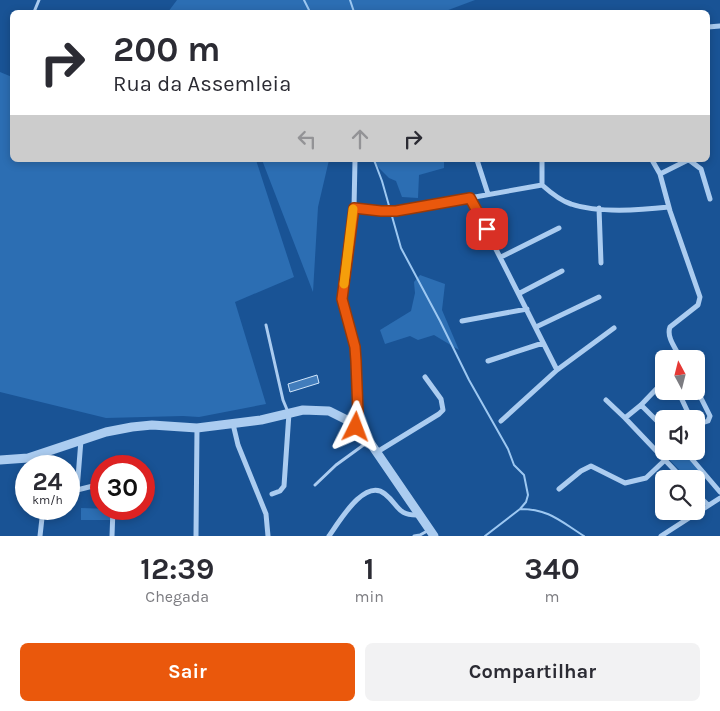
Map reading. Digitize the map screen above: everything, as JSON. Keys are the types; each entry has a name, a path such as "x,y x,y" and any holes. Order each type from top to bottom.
{"street":[{"path":"355,162 354,208 342,299 355,347 358,413 356,427"},
{"path":"478,162 488,194"},
{"path":"542,162 542,185"},
{"path":"653,162 660,174 669,207 701,300 698,305 668,330 669,337 676,350"},
{"path":"660,174 685,162"},
{"path":"692,162 701,169 710,199"},
{"path":"354,208 396,211 542,185 559,198 571,204 598,208 648,210 669,207"},
{"path":"470,198 520,294 556,370"},
{"path":"598,208 601,263"},
{"path":"501,257 559,228"},
{"path":"520,294 562,271"},
{"path":"536,327 599,298"},
{"path":"462,321 527,309"},
{"path":"501,421 556,370 614,328"},
{"path":"488,361 543,343"},
{"path":"377,452 443,410 441,400 425,377"},
{"path":"625,418 642,406 655,391"},
{"path":"606,400 655,446"},
{"path":"702,400 710,416 708,421 705,422"},
{"path":"642,406 655,419"},
{"path":"0,460 28,458 81,440 132,426 152,425 197,428 233,424 312,410 328,411 343,417 369,441 432,533"},
{"path":"272,494 280,491 284,486 289,413"},
{"path":"233,424 238,445 266,514 268,536"},
{"path":"196,536 197,428"},
{"path":"80,457 81,440"},
{"path":"559,489 581,471 591,466 625,483 646,478 665,460 674,470"},
{"path":"692,460 720,492"},
{"path":"329,536 344,514 362,494 371,489 378,489 386,494 401,511 409,515 419,515"},
{"path":"661,536 720,498"},
{"path":"705,502 708,505"},
{"path":"40,536 42,520"},
{"path":"112,536 113,520"}],"lane":[{"path":"266,326 283,400 289,413"},
{"path":"315,485 336,465 369,441"},
{"path":"414,536 432,533"}],"shaded area":[{"path":"177,0 475,0 448,10 170,10"},
{"path":"0,72 10,76 10,162 257,162 294,277 235,302 266,404 199,417 106,418 0,392"},
{"path":"263,162 329,162 318,207 313,292"},
{"path":"373,162 444,162 444,168 419,175 418,198 402,197 396,181 389,178"},
{"path":"420,275 445,284 442,310 459,350 434,335 418,340 410,336 385,344 380,330 411,311 415,293 414,282"},
{"path":"670,460 692,460 701,470 679,470"},
{"path":"81,508 90,508 90,520 81,520"}],"building":[{"path":"317,375 319,383 290,392 288,384"}],"waterway":[{"path":"304,0 309,10"},
{"path":"350,0 353,10"},
{"path":"375,162 401,248 469,380 508,449 514,465 524,475 528,495 526,502 520,509 485,536"},
{"path":"520,509 547,514 584,536"}],"slow traffic":[{"path":"344,284 353,209"}],"route":[{"path":"356,427 358,385 355,347 342,299 354,208 396,211 470,198 487,229"}]}
